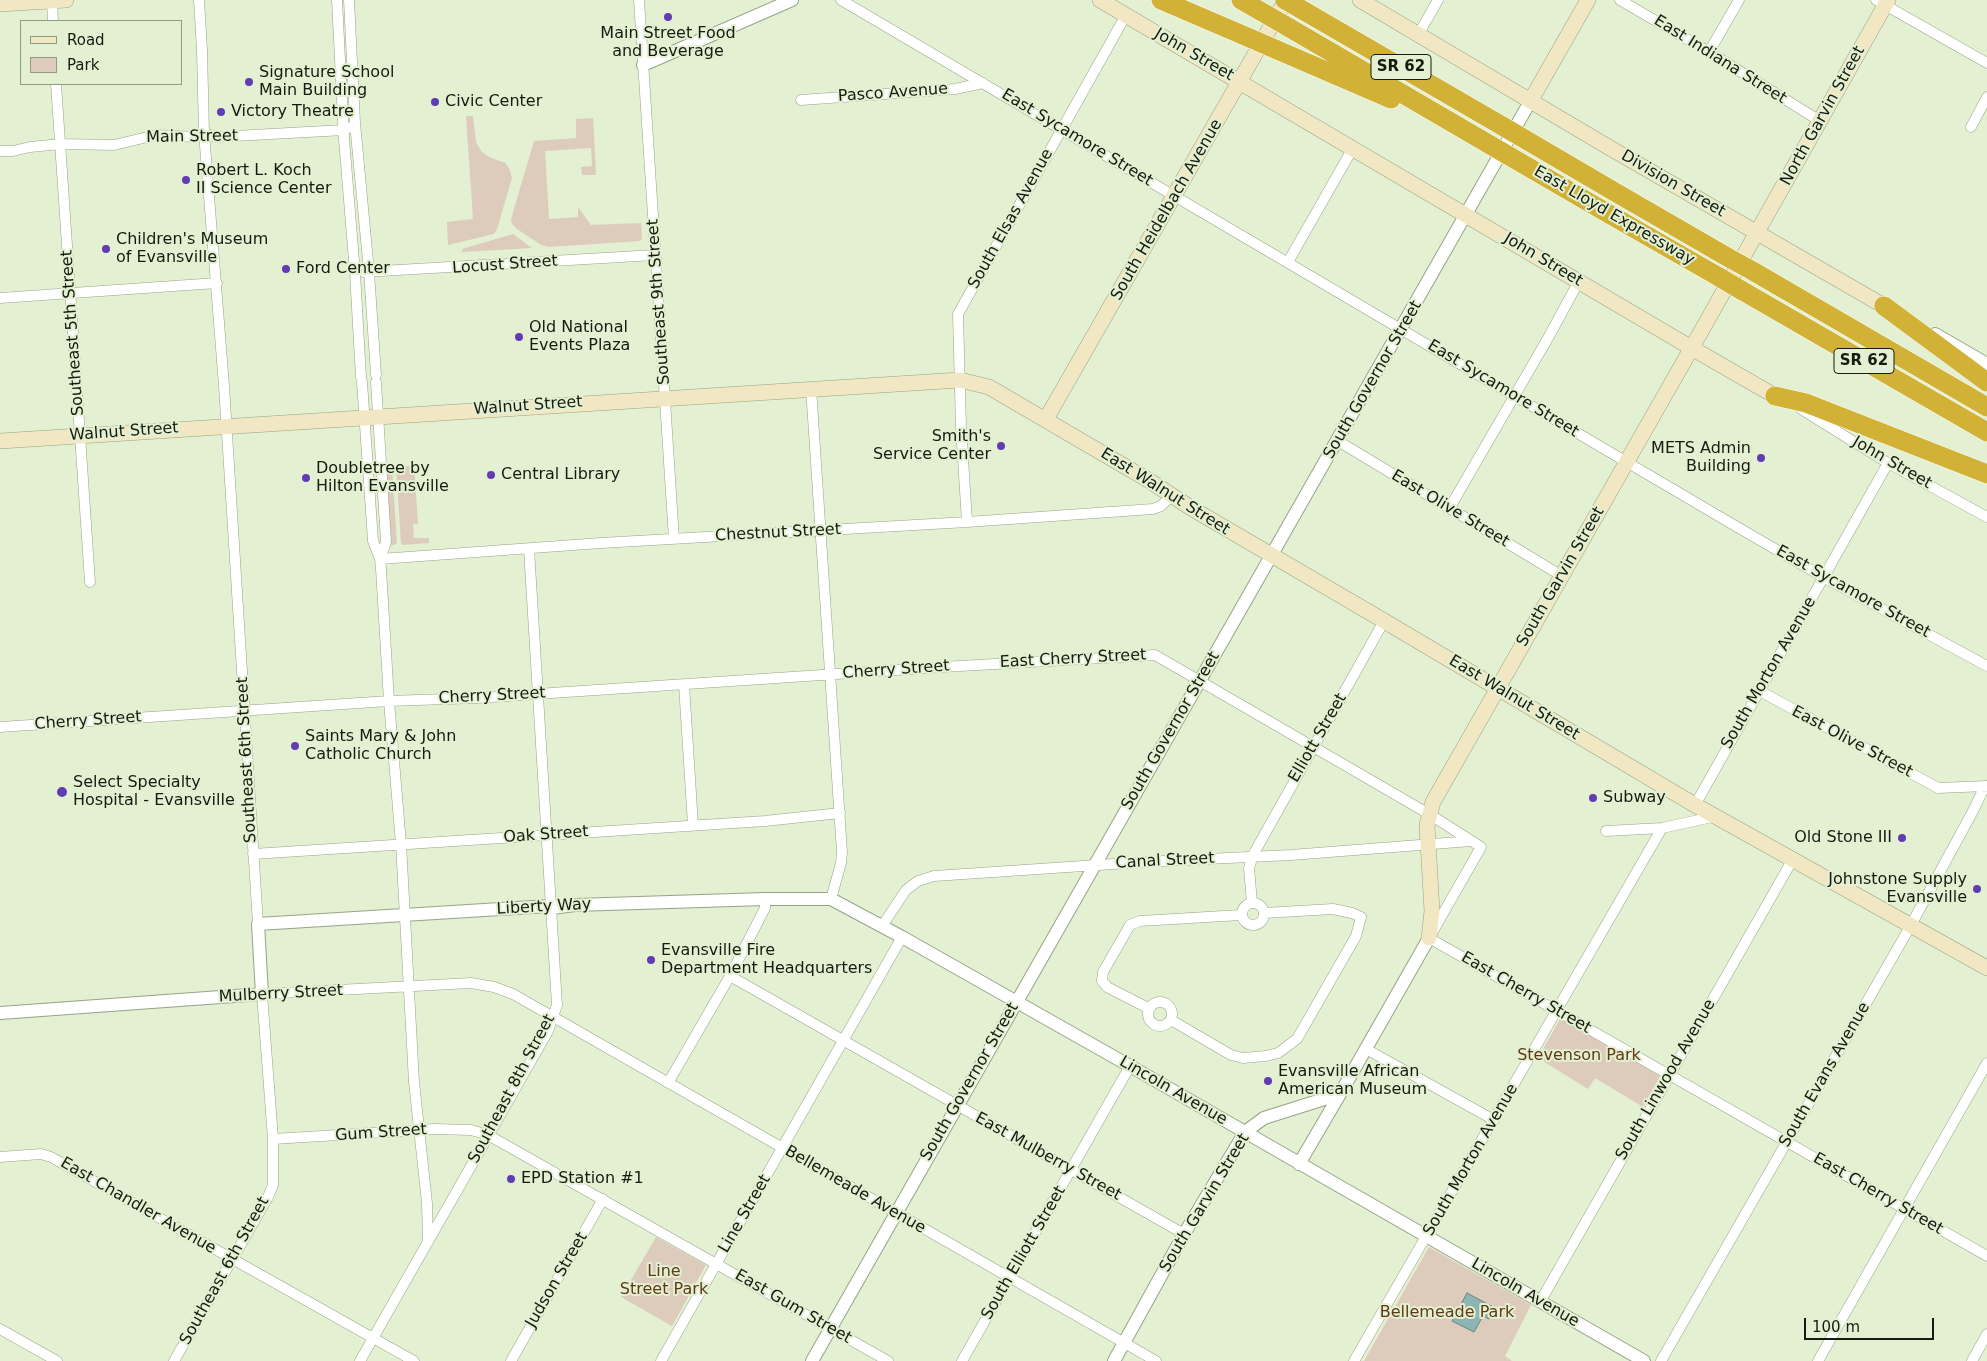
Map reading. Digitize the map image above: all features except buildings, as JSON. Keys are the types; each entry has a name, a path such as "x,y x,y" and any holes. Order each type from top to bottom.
{"highway":[{"path":"1161,0 1362,86 1443,124 1486,141"},
{"name":"East Lloyd Expressway","path":"1241,0 1987,432"},
{"name":"East Lloyd Expressway","path":"1290,3 1987,407"},
{"path":"1884,306 1987,382"},
{"path":"1775,396 1806,403 1987,474"}],"main road":[{"path":"0,4 57,0"},
{"name":"John Street","path":"1100,0 1775,396"},
{"name":"Division Street","path":"1360,0 1884,306"},
{"path":"1531,100 1588,0"},
{"name":"North Garvin Street","path":"1757,232 1820,121 1883,2"},
{"name":"South Heidelbach Avenue","path":"1046,419 1240,82 1290,3"},
{"name":"South Garvin Street","path":"1430,938 1432,911 1427,825 1433,802 1757,232"},
{"name":"Walnut Street","path":"0,441 960,380 989,386 1046,419"},
{"name":"East Walnut Street","path":"1046,419 1272,556 1695,804 1987,968"}],"street":[{"path":"53,20 57,0"},
{"name":"Southeast 6th Street","path":"174,1361 268,1197 273,1185 273,1139 262,994 217,283 204,133 199,0"},
{"path":"337,0 344,130 362,380 371,417 386,542 380,559"},
{"path":"349,0 355,123 369,272 376,379 371,417 373,541 380,559 419,1129 429,1240"},
{"name":"Southeast 9th Street","path":"639,0 674,539"},
{"path":"643,65 792,0"},
{"name":"East Sycamore Street","path":"841,0 1823,576 1987,666"},
{"path":"1418,35 1438,0"},
{"name":"East Indiana Street","path":"1620,0 1709,52 1820,121"},
{"path":"1709,52 1738,0"},
{"path":"1883,2 1987,63"},
{"name":"South Elsas Avenue","path":"967,522 961,427 958,314 1126,16"},
{"name":"Pasco Avenue","path":"802,100 955,89 983,83"},
{"name":"Southeast 5th Street","path":"56,85 90,582"},
{"path":"1971,127 1987,97"},
{"name":"South Governor Street","path":"812,1361 956,1105 1017,1002 1338,441 1531,100"},
{"name":"Main Street","path":"0,151 9,152 30,147 61,144 87,143 111,145 156,135 196,137 204,133 216,137 344,130 355,123"},
{"path":"1288,262 1353,148"},
{"name":"Locust Street","path":"355,272 655,255"},
{"path":"1449,509 1579,281"},
{"path":"0,298 217,283"},
{"name":"Division Street","path":"1884,306 1987,364"},
{"path":"811,388 840,813 841,863 831,899"},
{"name":"John Street","path":"1775,396 1820,420 1888,463 1987,516"},
{"name":"East Olive Street","path":"1338,441 1562,576"},
{"name":"South Morton Avenue","path":"1695,804 1888,463"},
{"name":"Chestnut Street","path":"380,559 1153,509 1161,506 1172,496"},
{"name":"Southeast 8th Street","path":"360,1361 553,1018 557,1005 529,549"},
{"name":"Elliott Street","path":"1252,902 1249,868 1254,855 1384,621"},
{"name":"East Cherry Street","path":"984,664 1155,655 1429,814 1471,841"},
{"name":"Cherry Street","path":"0,727 389,701 684,685 984,664"},
{"path":"684,685 693,825"},
{"name":"East Olive Street","path":"1758,690 1938,788 1986,786"},
{"name":"South Evans Avenue","path":"1661,1361 1911,925 1986,786"},
{"name":"Oak Street","path":"253,854 546,836 840,813"},
{"path":"1606,831 1662,828 1717,816"},
{"name":"South Morton Avenue","path":"1354,1361 1662,828"},
{"name":"Canal Street","path":"882,926 906,890 918,881 934,876 1254,855 1291,855 1471,841"},
{"name":"South Garvin Street","path":"1299,1164 1481,847 1471,841"},
{"name":"South Linwood Avenue","path":"1540,1302 1793,859"},
{"path":"668,1084 730,976 765,908 765,899"},
{"name":"Liberty Way","path":"258,924 549,906 552,908 575,905 765,899 831,899"},
{"name":"Lincoln Avenue","path":"831,899 1130,1066 1644,1361"},
{"path":"1252,902 1260,905 1264,913 1261,921 1254,925 1245,922 1241,915 1244,906 1252,902"},
{"path":"1171,1020 1231,1055 1242,1058 1266,1056 1288,1047 1297,1039 1356,936 1361,917 1352,912 1333,909 1264,913"},
{"path":"1150,1008 1107,987 1102,980 1102,972 1130,925 1140,920 1241,915"},
{"name":"Line Street","path":"661,1361 902,937"},
{"name":"East Cherry Street","path":"1430,938 1987,1256"},
{"name":"East Mulberry Street","path":"730,976 1184,1234"},
{"name":"Mulberry Street","path":"0,1013 262,994 471,983 494,987 513,994 553,1018"},
{"path":"1157,1003 1166,1004 1172,1011 1171,1020 1164,1026 1155,1024 1149,1018 1150,1008 1157,1003"},
{"name":"Bellemeade Avenue","path":"553,1018 1156,1361"},
{"path":"1366,1049 1494,1120"},
{"path":"1818,1361 1987,1063"},
{"name":"South Elliott Street","path":"962,1361 1130,1066"},
{"name":"South Garvin Street","path":"1114,1361 1184,1234 1245,1132 1264,1118 1340,1094"},
{"name":"Gum Street","path":"273,1139 419,1129 472,1130 488,1135"},
{"name":"East Gum Street","path":"488,1135 888,1361"},
{"name":"East Chandler Avenue","path":"0,1157 46,1154 414,1361"},
{"name":"Judson Street","path":"511,1361 603,1199"},
{"path":"0,1329 57,1361"},
{"path":"1972,1361 1987,1334"}],"green space":[{"path":"466,116 473,116 476,142 481,151 489,157 505,163 509,168 512,178 494,234 448,245 447,222 473,219"},
{"path":"593,118 596,175 582,175 581,167 592,166 591,148 545,151 549,219 578,217 578,207 591,225 641,223 642,239 639,241 549,247 541,245 517,229 512,224 511,219 534,141 576,138 576,119"},
{"path":"513,234 532,248 462,252 462,249"},
{"path":"396,466 414,466 418,524 413,524 414,538 429,538 429,543 403,545 401,543"},
{"path":"386,467 392,467 397,543 394,545 391,545"},
{"name":"Stevenson Park","path":"1560,1019 1660,1076 1643,1107 1595,1078 1588,1089 1538,1058"},
{"name":"Line Street Park","path":"656,1237 706,1265 672,1326 621,1297"},
{"name":"Bellemeade Park","path":"1429,1247 1531,1305 1505,1356 1512,1361 1364,1361"}],"water":[{"path":"1467,1293 1497,1309 1495,1312 1493,1311 1489,1319 1483,1316 1474,1332 1452,1321"}],"place":[{"name":"Main Street Food and Beverage","path":"668,17"},
{"name":"Signature School Main Building","path":"249,82"},
{"name":"Civic Center","path":"435,102"},
{"name":"Victory Theatre","path":"221,112"},
{"name":"Robert L. Koch II Science Center","path":"186,180"},
{"name":"Children's Museum of Evansville","path":"106,249"},
{"name":"Ford Center","path":"286,269"},
{"name":"Old National Events Plaza","path":"519,337"},
{"name":"Smith's Service Center","path":"1001,446"},
{"name":"METS Admin Building","path":"1761,458"},
{"name":"Central Library","path":"491,475"},
{"name":"Doubletree by Hilton Evansville","path":"306,478"},
{"name":"Saints Mary & John Catholic Church","path":"295,746"},
{"name":"Select Specialty Hospital - Evansville","path":"62,792"},
{"name":"Subway","path":"1593,798"},
{"name":"Old Stone III","path":"1902,838"},
{"name":"Johnstone Supply Evansville","path":"1977,889"},
{"name":"Evansville Fire Department Headquarters","path":"651,960"},
{"name":"Evansville African American Museum","path":"1268,1081"},
{"name":"EPD Station #1","path":"511,1179"}]}
